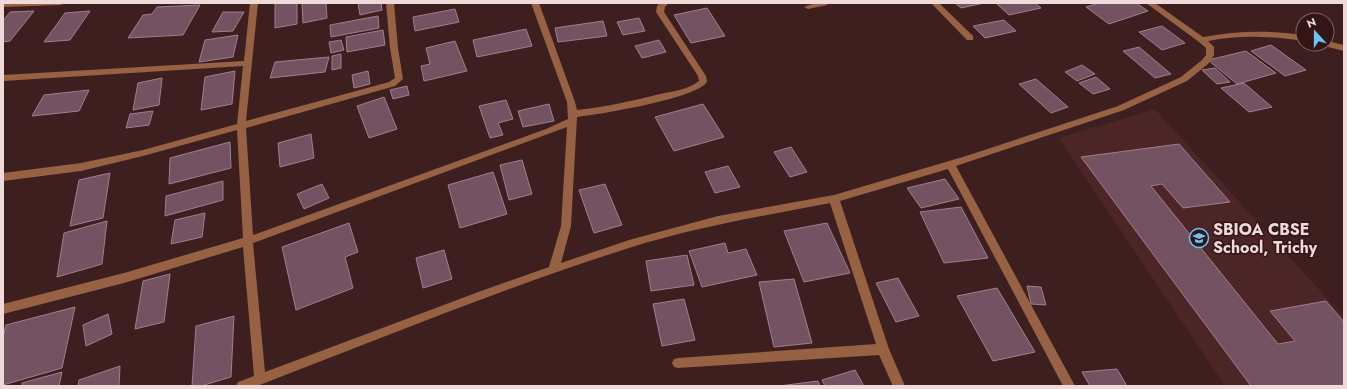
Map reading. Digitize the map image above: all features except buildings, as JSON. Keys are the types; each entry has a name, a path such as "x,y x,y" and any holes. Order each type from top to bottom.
{"street":[{"path":"3,5 61,3"},
{"path":"254,3 241,125 248,241 260,378"},
{"path":"3,177 81,168 143,153 392,84 399,79 394,48 390,3"},
{"path":"535,3 571,102 572,118 566,226 554,270"},
{"path":"3,308 124,278 248,241 542,134 572,118 689,91 703,82 702,76 660,12 661,6 665,3"},
{"path":"808,7 824,3"},
{"path":"935,3 970,38"},
{"path":"242,386 485,294 629,244 718,220 834,199 950,164 1122,108 1184,78 1205,62 1210,55 1210,47 1202,40 1150,3"},
{"path":"1202,40 1228,35 1248,34 1295,36"},
{"path":"3,78 248,63"},
{"path":"950,164 1069,386"},
{"path":"834,199 883,349 899,386"},
{"path":"678,363 883,349"}],"shaded area":[{"name":"SBIOA CBSE School, Trichy","path":"1155,109 1344,317 1344,386 1225,386 1059,138"}],"place":[{"name":"SBIOA CBSE School, Trichy","path":"1199,238"}]}
